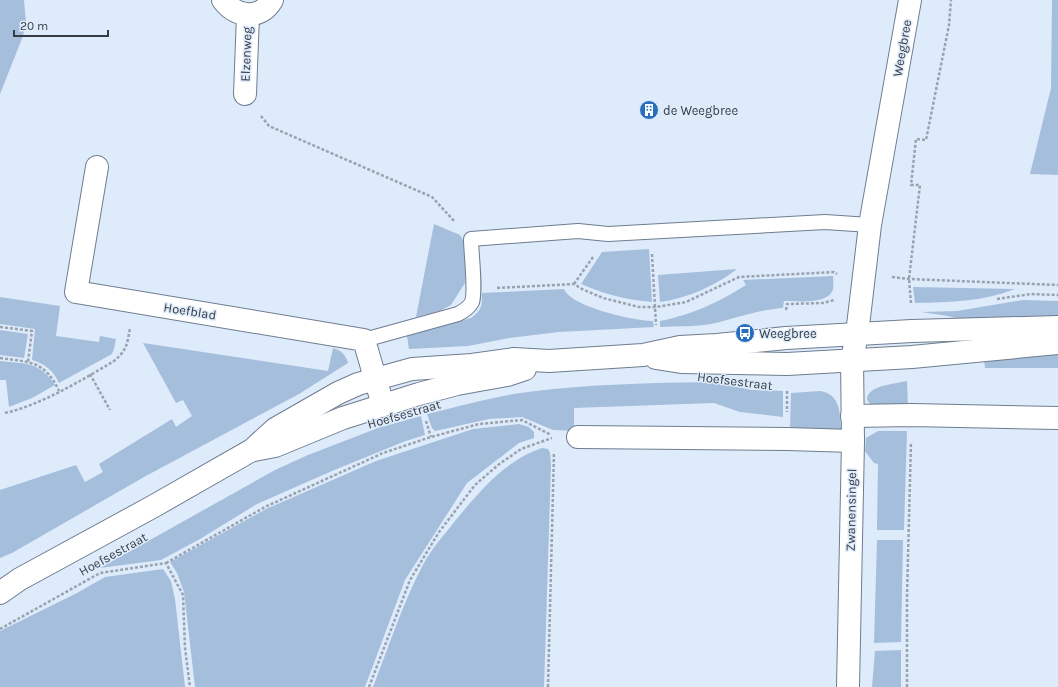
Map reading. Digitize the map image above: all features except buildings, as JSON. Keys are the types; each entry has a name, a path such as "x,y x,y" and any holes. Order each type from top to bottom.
{"street":[{"name":"Elzenweg","path":"223,0 234,11 248,15 265,9 272,0"},
{"name":"Weegbree","path":"857,334 870,224 910,0"},
{"name":"Elzenweg","path":"245,94 248,15"},
{"name":"Hoefblad","path":"97,167 76,292 364,340"},
{"name":"Hoefsestraat","path":"0,592 10,581 154,506 252,450 275,429 338,393 358,384 412,369 461,366 514,359 548,362 642,355 680,347 786,338 857,334 1058,328"},
{"name":"Zwanensingel","path":"848,687 853,441 852,360 857,334"},
{"path":"364,340 383,404"},
{"name":"Hoefsestraat","path":"642,355 681,362 706,361 787,364 948,354 1058,343"},
{"name":"Hoefsestraat","path":"252,450 275,446 343,418 383,404 457,384 507,375 548,362"},
{"path":"852,416 912,415 1058,418"},
{"path":"578,437 853,441"}],"lane":[{"path":"364,340 464,311 472,300 473,289 470,239 578,231 608,234 825,222 870,224"}],"path":[{"path":"909,279 920,185 911,185 916,139 926,140 949,25 951,0"},
{"path":"245,94 269,126 432,197 470,239"},
{"path":"651,232 656,327"},
{"path":"574,284 608,234"},
{"path":"838,280 839,267"},
{"path":"473,289 574,284 592,294 608,300 639,307 656,307 686,302 739,277 834,272 838,274"},
{"path":"864,274 909,279 1058,285"},
{"path":"1031,294 1058,295"},
{"path":"786,314 787,304 823,303 836,299"},
{"path":"5,413 16,411 30,405 114,361 124,352 128,343 134,302"},
{"path":"0,327 32,331 28,362"},
{"path":"0,358 33,363 44,369 56,383 59,391"},
{"path":"90,374 110,410"},
{"path":"907,687 907,596 912,415"},
{"path":"0,629 100,573 166,563 265,507 383,453 431,437 479,424 522,420 555,436"},
{"path":"555,436 555,444"},
{"path":"369,687 410,580 439,532 475,485 498,465 521,449 555,436"},
{"path":"548,687 554,451"},
{"path":"166,563 183,595 185,648 190,687"}],"shaded area":[{"path":"0,0 24,0 26,23 23,36 0,94"},
{"path":"1052,0 1058,0 1058,175 1030,174 1051,88"},
{"path":"434,224 460,235 465,244 465,283 451,305 440,311 416,317"},
{"path":"649,249 652,302 615,296 581,284 602,252"},
{"path":"737,269 720,281 701,290 681,298 660,302 658,275"},
{"path":"833,276 833,289 825,298 819,300 784,301 783,308 757,312 716,323 695,326 660,327 660,321 695,311 746,285 743,280"},
{"path":"913,287 1015,289 990,297 978,299 953,302 915,303"},
{"path":"564,289 569,296 578,302 619,316 653,321 654,327 559,332 509,338 468,346 409,349 407,336 471,318 481,307 482,293"},
{"path":"0,297 60,306 56,336 99,342 100,336 116,339 112,354 59,383 54,374 48,368 41,363 32,360 35,329 0,324"},
{"path":"1023,300 1058,301 1058,319 971,322 948,316 921,312 957,311"},
{"path":"0,330 28,334 24,358 0,355"},
{"path":"143,343 328,371 333,348 343,353 348,363 299,394 144,477 12,553 0,558 0,490 76,465 85,482 103,472 99,464 172,419 176,427 192,416 183,400 176,403"},
{"path":"1058,352 1058,368 985,368 984,358"},
{"path":"0,361 31,365 49,377 55,385 32,398 9,407 6,380 0,380"},
{"path":"907,381 908,409 871,405 867,400 868,395 876,388"},
{"path":"711,382 752,390 783,391 783,417 740,412 714,403 574,408 574,431 553,430 522,417 489,419 435,431 432,428 427,414 503,396 551,389 620,384"},
{"path":"820,391 832,396 838,405 841,429 790,430 791,393"},
{"path":"421,416 425,435 403,442 332,471 257,504 200,539 161,560 100,568 275,470 308,455 378,428"},
{"path":"519,424 529,427 534,432 534,438 519,443 467,483 405,580 365,687 195,687 184,592 177,573 170,562 266,509 376,461 473,429"},
{"path":"878,431 907,431 904,530 877,530 878,464 874,463 865,451 866,438"},
{"path":"542,448 548,449 550,453 551,465 544,687 373,687 409,593 431,552 483,488 504,469 528,454"},
{"path":"877,540 903,540 901,642 874,643"},
{"path":"163,569 171,581 175,599 185,687 0,687 0,631 77,593 105,577"},
{"path":"901,650 901,687 872,687 875,651"}],"place":[{"name":"de Weegbree","path":"649,110"},
{"name":"Weegbree","path":"745,333"}]}
